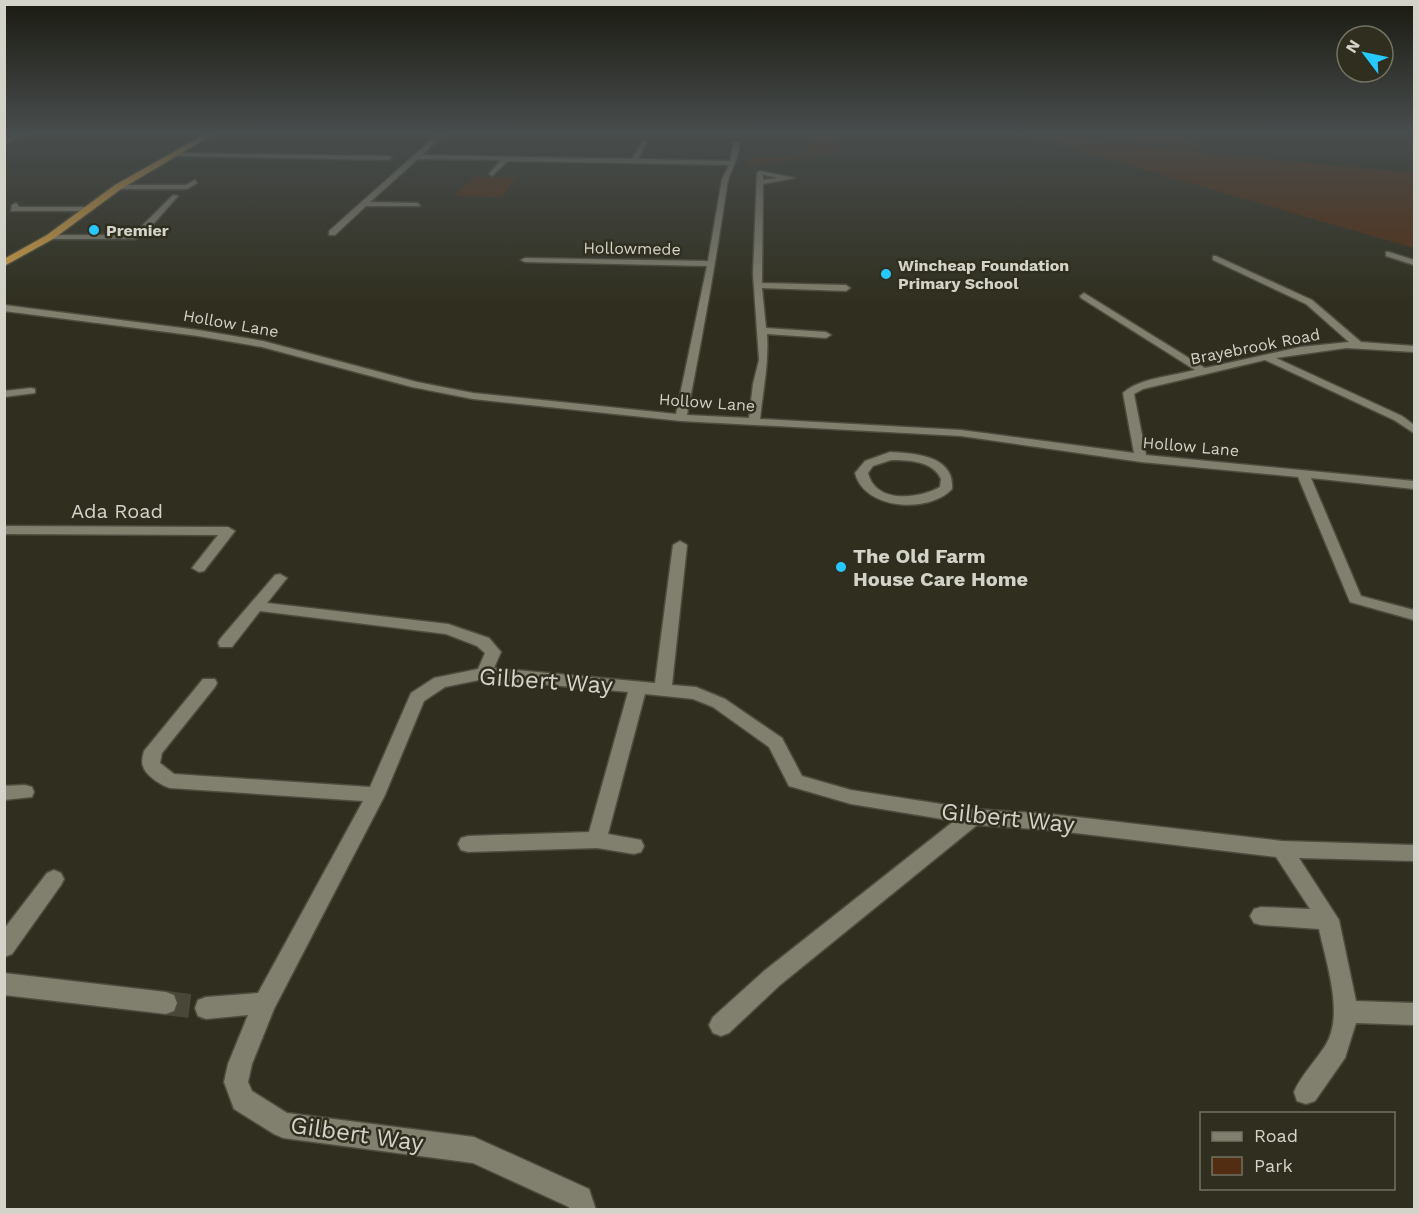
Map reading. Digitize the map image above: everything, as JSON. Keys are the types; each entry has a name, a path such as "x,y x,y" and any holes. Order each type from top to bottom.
{"highway":[{"path":"4,263 50,237 116,189"}],"street":[{"path":"332,233 382,189"},
{"path":"681,418 712,264 724,189"},
{"path":"754,422 757,389 764,360 758,285 760,189"},
{"path":"50,237 132,237 145,228 176,196"},
{"path":"365,204 418,205"},
{"path":"4,211 15,207 89,209"},
{"path":"1389,254 1414,263"},
{"path":"1216,258 1308,302 1358,345"},
{"name":"Hollowmede","path":"525,260 712,264"},
{"path":"758,285 846,288"},
{"path":"1084,296 1204,372"},
{"name":"Hollow Lane","path":"4,308 198,333 262,344 416,385 473,396 681,418 754,422 902,443 961,433 1141,458 1414,485"},
{"path":"763,331 826,335"},
{"name":"Brayebrook Road","path":"1141,458 1128,393 1139,387 1325,347 1358,345 1414,349"},
{"path":"1268,358 1398,418 1414,430"},
{"path":"4,394 31,391"},
{"path":"902,443 940,468 948,482 946,489 928,499 900,501 885,497 864,485 860,477 861,470 867,463 890,456 902,443"},
{"path":"1302,473 1356,599 1414,615"},
{"name":"Ada Road","path":"4,530 228,531 198,568"},
{"path":"663,689 680,545"},
{"path":"226,643 280,578"},
{"path":"256,606 448,629 483,642 493,652 484,672"},
{"name":"Gilbert Way","path":"583,1209 580,1198 474,1150 283,1125 243,1100 236,1082 240,1064 266,1003 376,795 417,697 440,682 484,672 696,693 720,703 776,743 796,781 851,797 973,818 1050,822 1282,849 1414,853"},
{"path":"208,684 153,751 151,765 170,781 376,795"},
{"path":"597,840 638,687"},
{"path":"4,793 25,792"},
{"path":"721,1025 772,978 973,818"},
{"path":"468,844 597,840 634,846"},
{"path":"1282,849 1328,920 1347,1012 1336,1050 1306,1092"},
{"path":"4,947 54,879"},
{"path":"1261,916 1328,920"},
{"path":"4,984 166,1003"},
{"path":"206,1008 266,1003"},
{"path":"1347,1012 1414,1014"}],"green space":[{"path":"462,189 508,189 501,197 455,196"},
{"path":"1209,189 1414,189 1414,248"}],"tunnel":[{"path":"166,1003 206,1008"}],"place":[{"name":"Premier","path":"94,230"},
{"name":"Wincheap Foundation Primary School","path":"886,274"},
{"name":"The Old Farm House Care Home","path":"841,567"}]}
